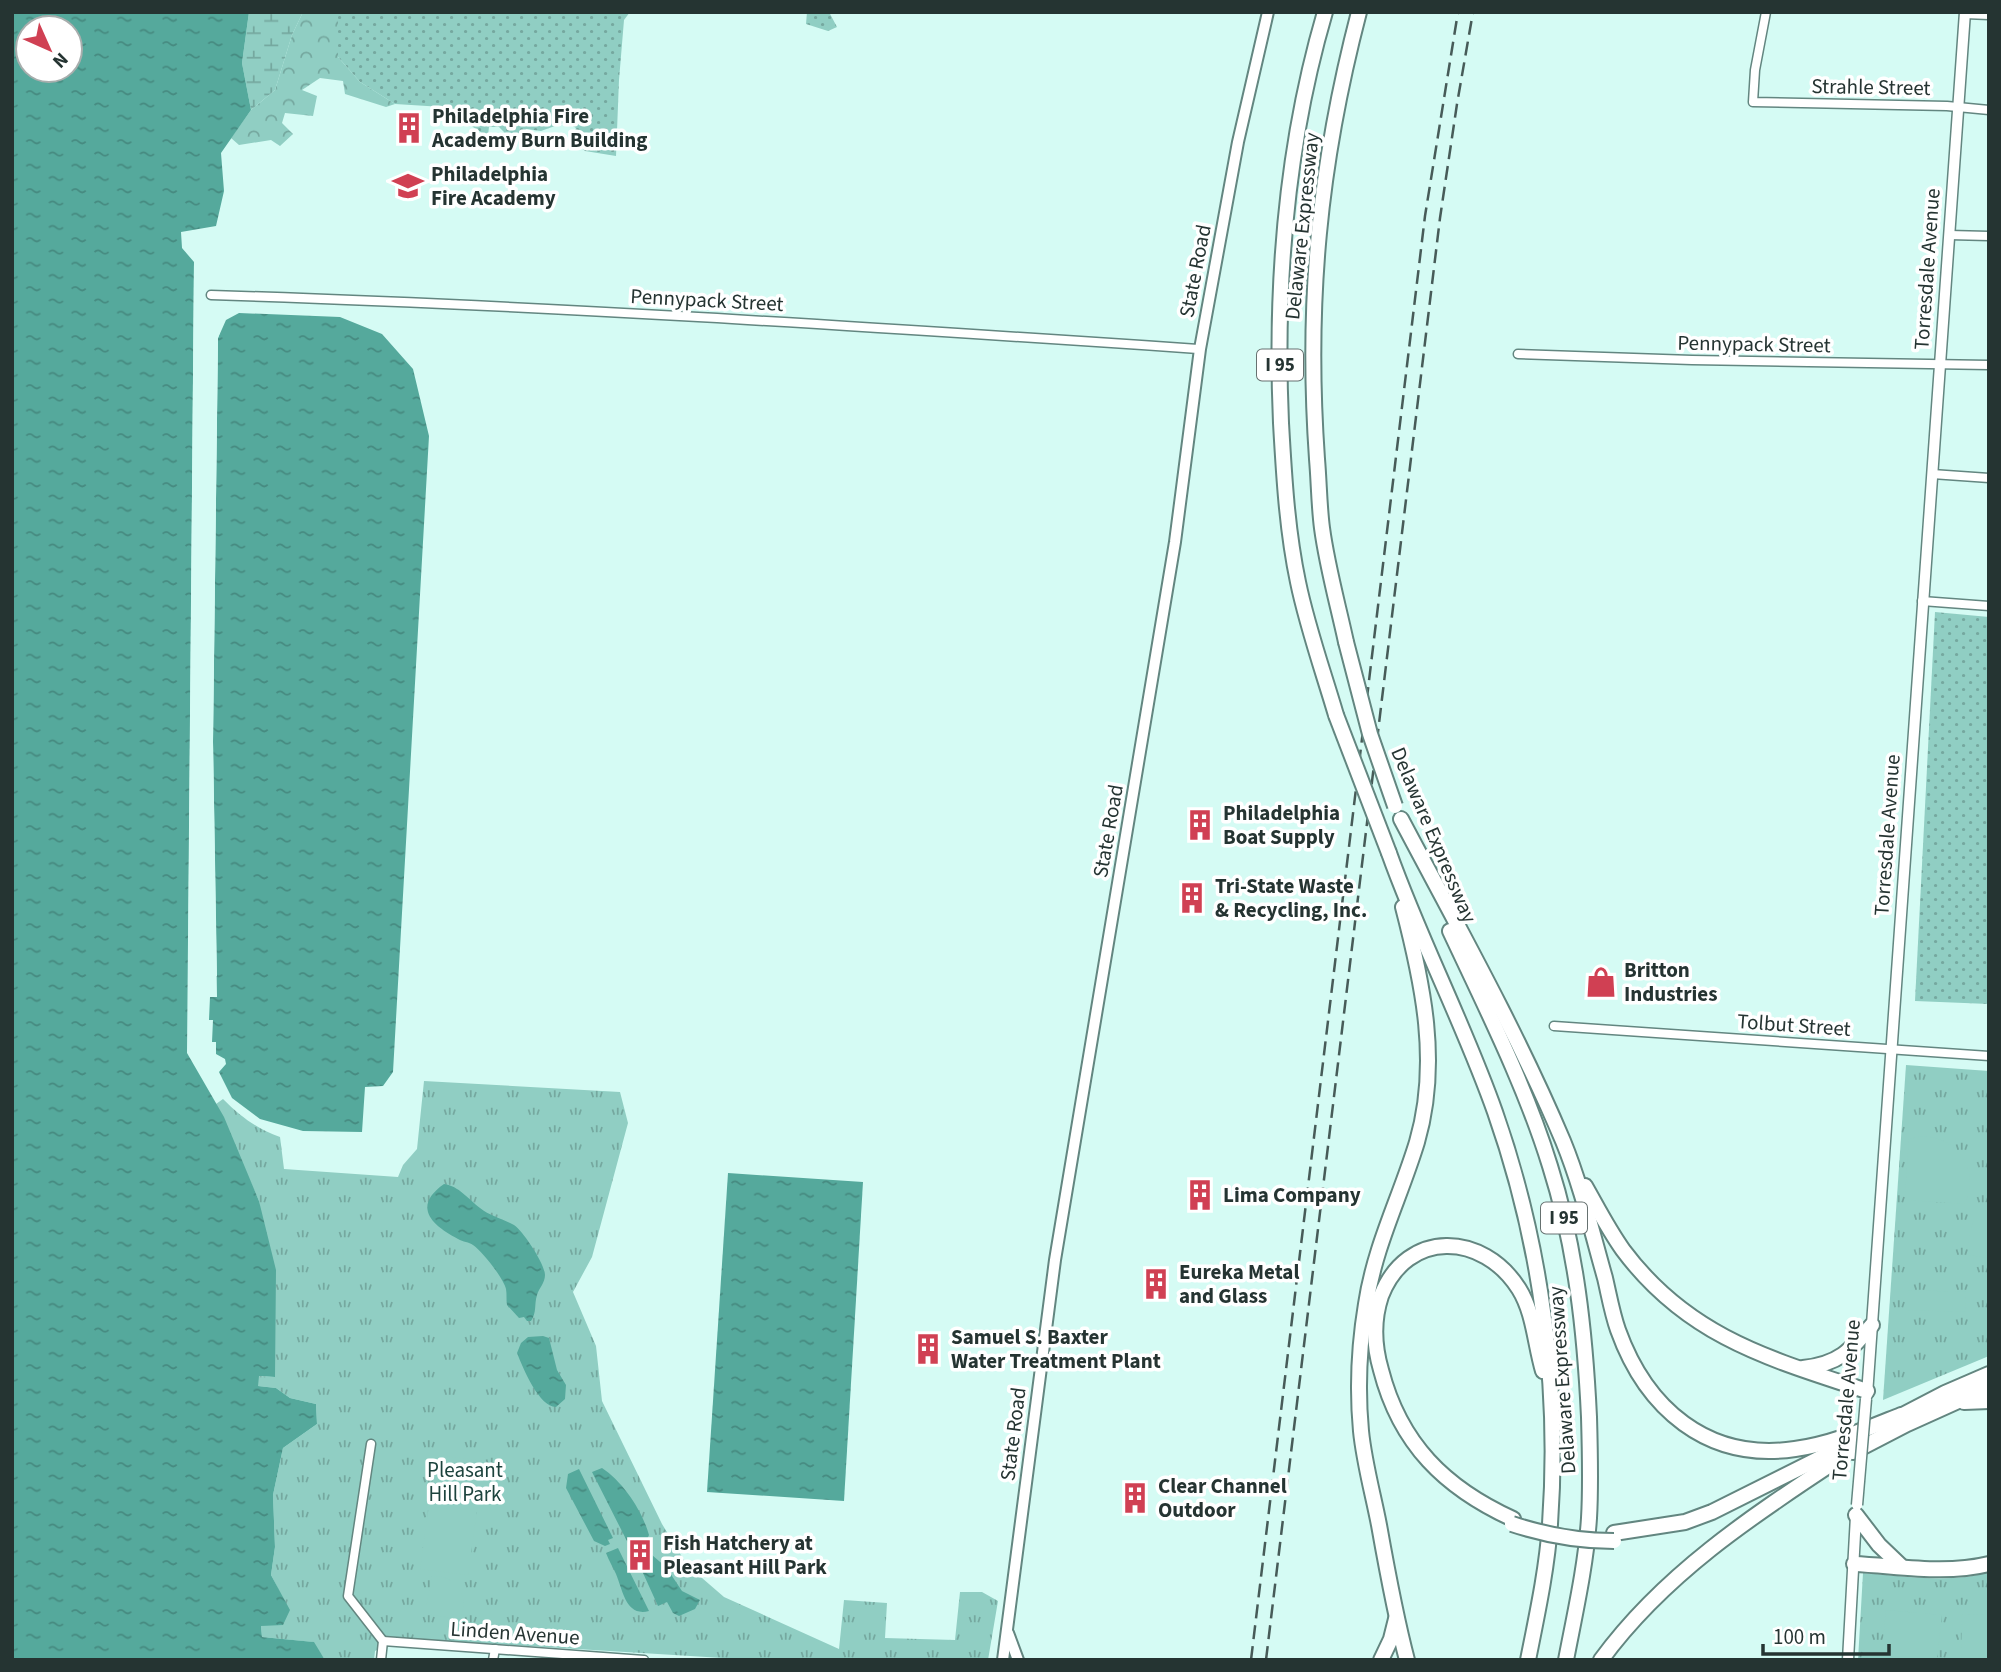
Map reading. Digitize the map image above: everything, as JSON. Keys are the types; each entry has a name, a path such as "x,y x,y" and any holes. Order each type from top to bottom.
{"highway":[{"name":"Delaware Expressway","path":"1325,12 1308,82 1286,223 1279,382 1285,496 1298,582 1336,715 1391,858 1490,1099 1520,1190 1539,1283 1551,1400 1550,1523 1528,1660"},
{"name":"Delaware Expressway","path":"1359,12 1343,76 1323,186 1313,297 1311,351 1322,529 1346,642 1370,734 1398,812 1520,1083 1550,1166 1567,1229 1582,1327 1590,1462 1589,1520 1566,1660"},
{"path":"1398,812 1495,996 1572,1162 1605,1223 1624,1251 1673,1303 1727,1340 1867,1395"},
{"path":"1391,858 1418,965 1426,1012 1428,1082 1417,1141 1383,1232 1365,1305 1359,1356 1362,1433 1396,1618 1407,1660"},
{"path":"1572,1162 1617,1327 1632,1365 1647,1390 1666,1410 1707,1437 1746,1449 1793,1449 1839,1439 1901,1415"},
{"path":"1513,1522 1471,1498 1446,1478 1425,1458 1396,1414 1385,1387 1375,1334 1381,1296 1392,1276 1409,1259 1431,1248 1449,1245 1470,1248 1487,1255 1505,1270 1521,1291 1551,1400"},
{"path":"1365,1305 1369,1346 1384,1406 1415,1457 1437,1480 1486,1513 1555,1536 1592,1541 1685,1522 1712,1512 1901,1415 1989,1374"},
{"path":"1803,1368 1840,1358 1872,1325"},
{"path":"1614,1537 1629,1540 1690,1527 1726,1513 1989,1387"},
{"path":"1952,1403 1989,1401"},
{"path":"1601,1660 1631,1621 1666,1586 1730,1534 1839,1459"},
{"path":"1857,1510 1879,1545 1901,1566"},
{"path":"1854,1564 1931,1570 1989,1564"},
{"path":"1381,1660 1391,1639 1396,1618"}],"main road":[{"name":"State Road","path":"1003,1660 1055,1260 1175,542 1200,349 1238,142 1268,12"},
{"path":"1007,1631 1018,1660"}],"street":[{"name":"Strahle Street","path":"1766,12 1755,70 1753,102 1989,110"},
{"path":"1965,13 1989,15"},
{"name":"Torresdale Avenue","path":"1848,1660 1965,13"},
{"path":"1949,235 1989,236"},
{"name":"Pennypack Street","path":"211,295 483,305 1200,349"},
{"name":"Pennypack Street","path":"1518,354 1989,365"},
{"path":"1932,474 1989,478"},
{"path":"1922,601 1989,606"},
{"name":"Tolbut Street","path":"1554,1026 1989,1056"},
{"path":"371,1444 348,1596 383,1641 381,1660"},
{"name":"Linden Avenue","path":"383,1641 644,1660"},
{"path":"494,1660 495,1649"}],"green space":[{"path":"249,12 303,12 292,35 275,90 251,110 242,63"},
{"path":"303,12 338,12 338,57 360,82 395,104 386,107 345,94 343,81 320,78 302,90 317,96 313,116 285,113 282,123 293,134 280,146 271,140 239,145 231,138 251,110 275,90 292,35"},
{"path":"338,12 630,12 624,20 616,156 585,151 572,137 576,128 566,122 541,131 526,129 522,137 508,136 499,127 489,127 488,135 443,107 395,104 360,82 338,57"},
{"path":"807,12 829,12 837,27 828,31 806,24"},
{"path":"1935,612 1989,617 1989,1004 1915,1001"},
{"path":"1906,1065 1989,1071 1989,1356 1883,1400"},
{"name":"Pleasant Hill Park","path":"424,1081 620,1092 628,1123 592,1257 573,1292 596,1346 602,1401 662,1524 687,1565 724,1597 839,1649 844,1600 887,1603 885,1638 955,1640 960,1592 982,1592 998,1601 988,1660 755,1660 396,1638 375,1651 374,1660 325,1660 313,1642 262,1637 261,1626 289,1610 271,1575 275,1547 273,1495 283,1448 317,1424 316,1404 290,1398 276,1388 258,1386 258,1376 274,1377 259,1201 216,1104 223,1099 249,1121 280,1137 284,1169 398,1177 403,1165 417,1149"},
{"path":"1923,1136 1947,1143 1963,1158 1970,1180 1965,1204 1908,1200 1905,1196 1909,1139"},
{"path":"1989,1200 1989,1258 1968,1255 1972,1225"},
{"path":"1908,1290 1966,1292 1965,1312 1908,1310"},
{"path":"436,1455 484,1461 468,1575 420,1569"},
{"path":"1989,1572 1989,1660 1858,1660 1863,1573 1958,1578"},
{"path":"432,1576 448,1579 459,1588 464,1602 460,1619 432,1615 426,1608"},
{"path":"1886,1610 1942,1615 1937,1660 1881,1660"},
{"path":"1962,1614 1989,1615 1989,1660 1961,1660"}],"water":[{"path":"12,12 249,12 242,63 251,110 221,153 224,191 216,226 181,232 182,248 194,262 187,1053 224,1117 259,1201 276,1270 275,1377 259,1376 258,1386 276,1388 290,1398 316,1404 317,1424 283,1448 273,1495 275,1547 271,1575 290,1610 283,1625 261,1626 262,1637 314,1642 325,1660 12,1660"},
{"path":"239,313 340,317 382,334 413,369 429,436 393,1072 383,1086 365,1087 362,1132 303,1131 260,1119 232,1098 219,1072 226,1064 225,1059 216,1054 216,1042 212,1042 210,997 217,997 213,742 218,338 226,320"},
{"path":"728,1173 863,1182 844,1501 707,1492"},
{"path":"444,1184 459,1190 488,1213 514,1225 533,1248 545,1275 531,1321 524,1317 519,1318 507,1305 504,1284 482,1253 471,1244 449,1234 429,1215 429,1200"},
{"path":"528,1337 549,1338 557,1370 566,1385 565,1399 556,1407 544,1401 538,1394 517,1353 521,1343"},
{"path":"602,1468 631,1497 642,1516 649,1535 643,1548 642,1546 632,1551 592,1472"},
{"path":"579,1469 613,1538 608,1540 610,1544 605,1546 594,1541 566,1488 568,1474"},
{"path":"618,1548 649,1611 635,1610 623,1595 606,1553"},
{"path":"652,1555 666,1567 682,1591 700,1600 695,1609 679,1616 673,1613 667,1602 658,1606 638,1562"}],"pier":[{"path":"194,262 197,264 191,975 188,975"},
{"path":"217,332 220,332 213,742 217,976 213,976 210,742 214,338"}],"railway":[{"path":"1251,1660 1425,216 1458,12"},
{"path":"1266,1660 1440,218 1473,12"}],"place":[{"name":"Philadelphia Fire Academy Burn Building","path":"409,128"},
{"name":"Philadelphia Fire Academy","path":"408,186"},
{"name":"Philadelphia Boat Supply","path":"1200,825"},
{"name":"Tri-State Waste & Recycling, Inc.","path":"1192,898"},
{"name":"Britton Industries","path":"1601,982"},
{"name":"Lima Company","path":"1200,1195"},
{"name":"Eureka Metal and Glass","path":"1156,1284"},
{"name":"Samuel S. Baxter Water Treatment Plant","path":"928,1349"},
{"name":"Clear Channel Outdoor","path":"1135,1498"},
{"name":"Fish Hatchery at Pleasant Hill Park","path":"640,1555"}]}
